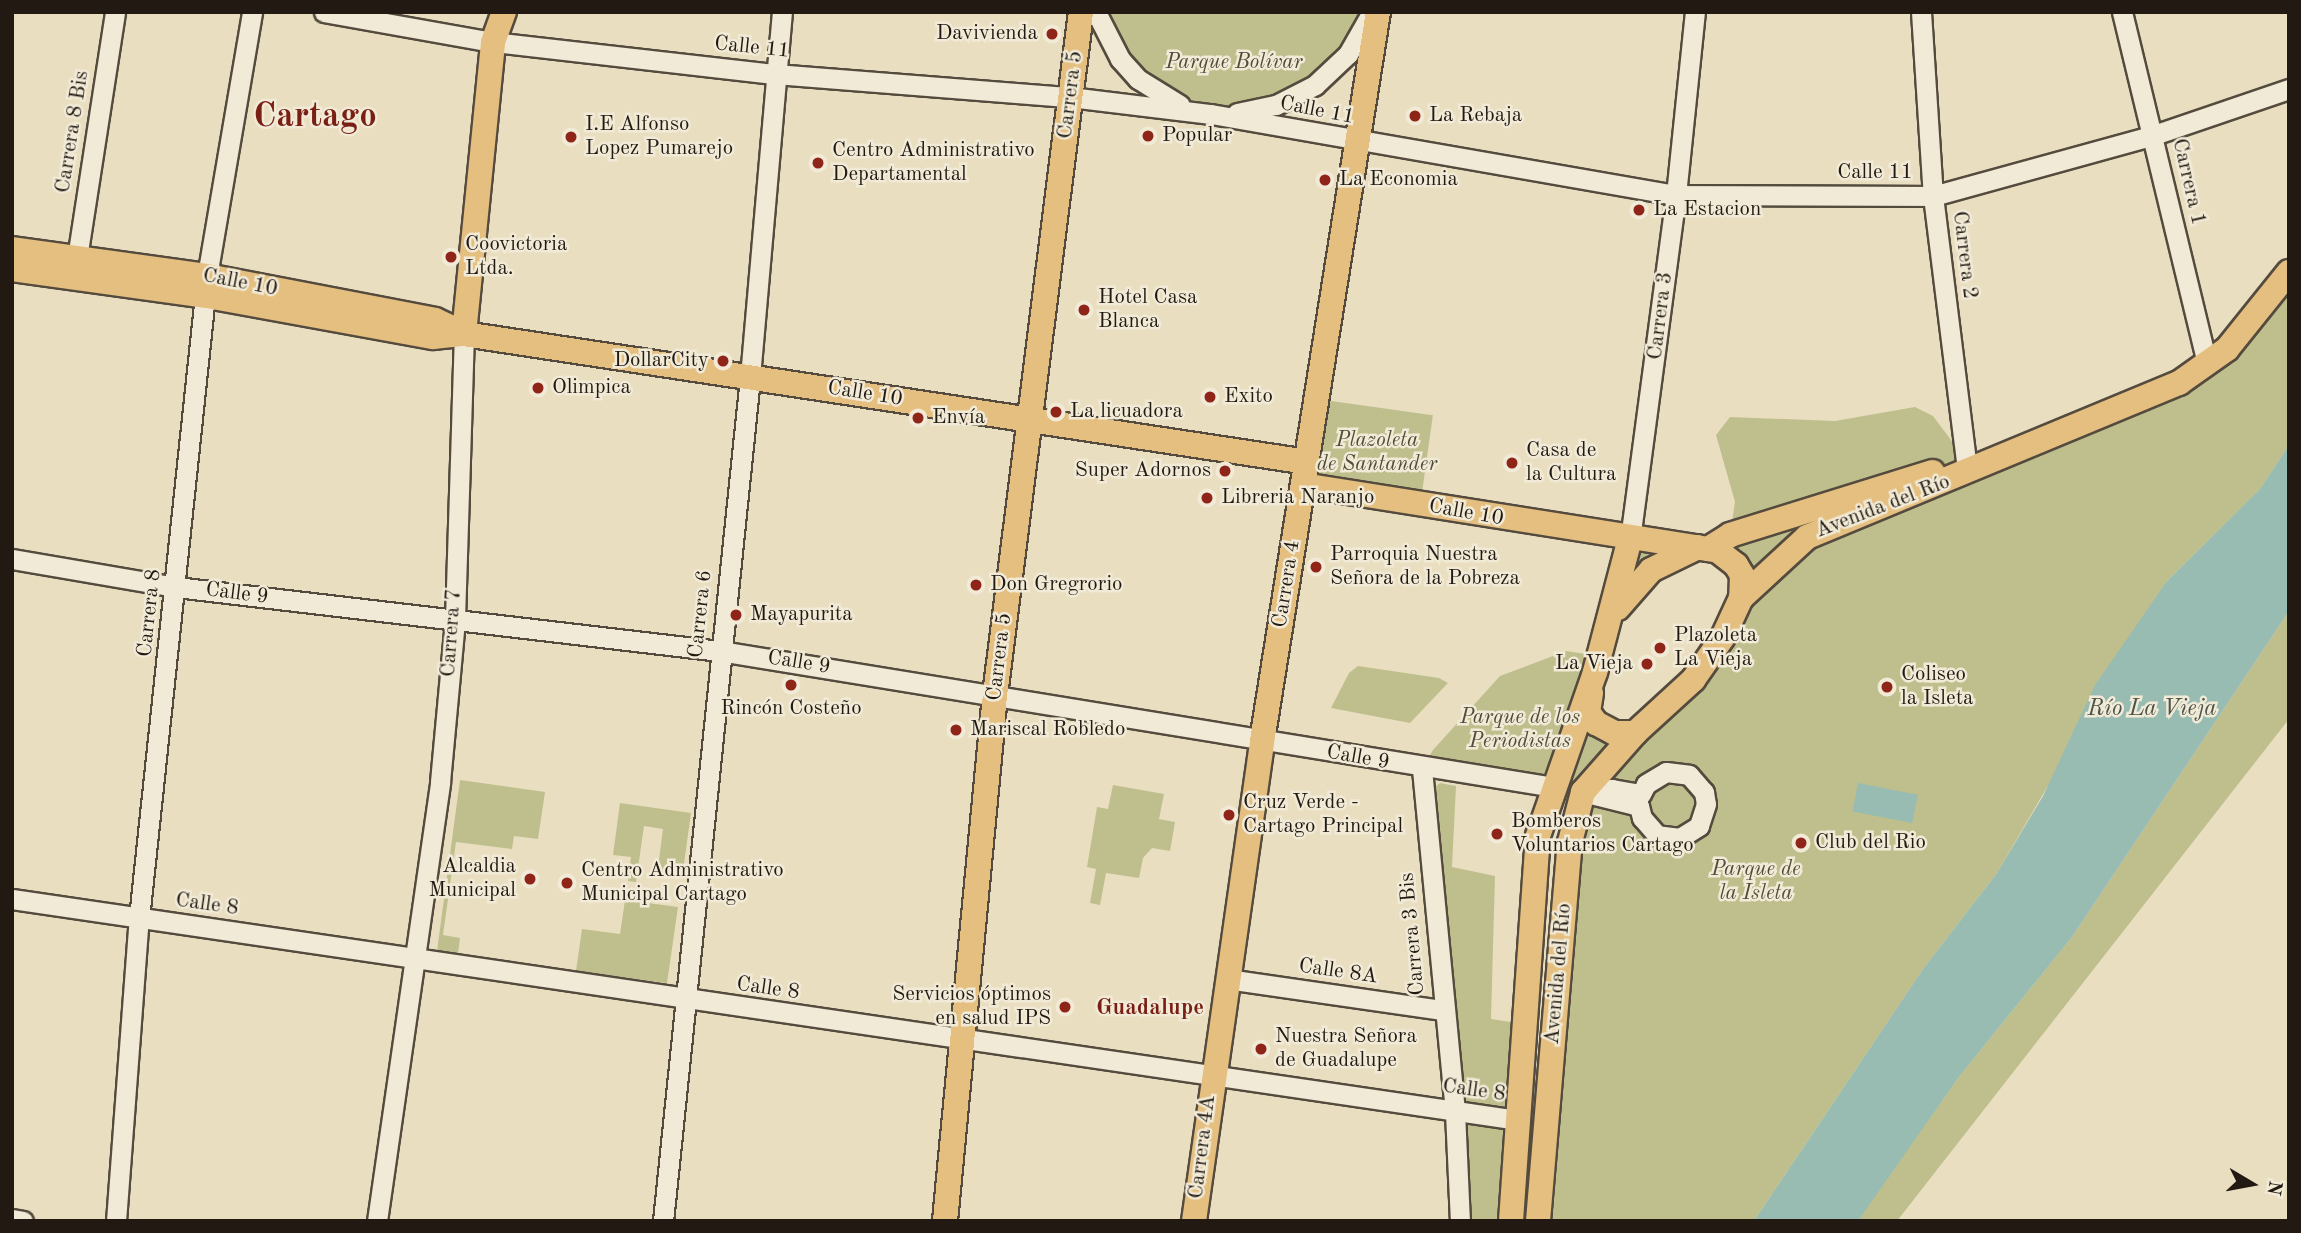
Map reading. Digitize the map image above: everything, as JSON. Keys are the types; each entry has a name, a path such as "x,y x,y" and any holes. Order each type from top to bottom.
{"main road":[{"name":"Carrera 7","path":"485,12 493,41"},
{"name":"Carrera 7","path":"464,334 493,41 504,12"},
{"name":"Carrera 5","path":"945,1221 995,695 1082,12"},
{"name":"Carrera 4","path":"1213,1074 1262,741 1378,12"},
{"name":"Calle 10","path":"12,249 77,258 433,337 464,334 1029,422 1305,473 1630,539 1703,547"},
{"name":"Avenida del Río","path":"1538,1221 1570,842 1583,792 1635,733 1693,680 1723,637 1741,598 1807,537 2158,392 2206,359 2224,342 2289,257"},
{"name":"Calle 10","path":"12,269 207,286"},
{"name":"Avenida del Río","path":"1511,1221 1538,836 1553,787 1622,599 1651,570 1730,535 1966,461 2175,377 2227,349 2289,272"},
{"name":"Carrera 3","path":"1609,616 1630,539"},
{"path":"1703,547 1737,565 1742,575 1741,598"},
{"name":"Avenida del Río","path":"1592,686 1609,616"},
{"path":"1592,686 1588,712 1602,727 1635,733"},
{"name":"Calle 9","path":"1553,787 1583,792"},
{"name":"Carrera 4A","path":"1194,1221 1213,1074"}],"street":[{"name":"Carrera 8 Bis","path":"77,258 115,12"},
{"name":"Carrera 8","path":"116,1221 139,918 207,286 251,12"},
{"name":"Calle 11","path":"324,12 493,41 775,74 1070,97 1211,114 1358,142 1676,195 1933,196 2154,135 2289,89"},
{"name":"Carrera 6","path":"663,1221 750,377 782,12"},
{"path":"1096,12 1119,59 1138,79 1160,95 1211,114 1255,111 1315,85 1348,54 1372,12"},
{"name":"Carrera 3","path":"1630,539 1676,195 1695,12"},
{"name":"Carrera 2","path":"1921,12 1933,196 1966,461"},
{"name":"Carrera 1","path":"2122,12 2154,135 2206,359"},
{"name":"Carrera 7","path":"377,1221 417,959 455,619 464,334"},
{"name":"Calle 9","path":"12,559 176,587 720,651 995,695 1422,769 1553,787"},
{"name":"Carrera 3 Bis","path":"1422,769 1443,1010 1455,1112 1461,1221"},
{"name":"Calle 9","path":"1583,792 1640,800"},
{"name":"Calle 8","path":"12,899 684,1001 1213,1074 1517,1120"},
{"name":"Calle 8A","path":"1227,979 1443,1010"},
{"path":"12,1219 23,1221"}],"green space":[{"name":"Parque Bolívar","path":"1096,12 1372,12 1332,71 1233,114 1160,95"},
{"name":"Parque de la Isleta","path":"2289,272 2289,445 2260,489 2167,581 1997,873 1923,969 1754,1221 1538,1221 1583,792 1422,769 1433,750 1500,676 1566,651 1599,656 1630,539 1698,547 1635,583 1588,703 1622,734 1723,637 1736,565 1730,535 1735,502 1716,435 1730,417 1835,421 1915,407 1933,416 1966,460 2179,383"},
{"name":"Plazoleta de Santander","path":"1317,399 1433,415 1421,501 1305,485"},
{"path":"2289,611 2289,719 1897,1221 1856,1221 1958,1078 2072,937"},
{"path":"1358,666 1439,678 1448,683 1410,723 1331,708 1349,673"},
{"path":"460,780 545,792 538,839 514,836 512,849 456,842 443,935 460,938 458,954 437,951"},
{"path":"1440,783 1456,786 1452,867 1495,876 1491,1019 1524,1024 1511,1221 1460,1221 1424,796"},
{"path":"1113,785 1164,794 1159,819 1175,822 1170,851 1152,848 1143,858 1139,878 1106,873 1100,905 1090,903 1096,869 1087,867 1097,807 1108,809"},
{"path":"620,803 691,813 682,878 657,875 663,829 644,826 636,882 628,881 631,857 613,855"},
{"path":"625,900 678,907 667,983 576,971 582,929 620,934"}],"water":[{"name":"Río La Vieja","path":"2289,445 2289,611 2072,937 1958,1078 1858,1221 1754,1221 1923,969 1997,873 2043,796 2095,685 2167,581 2260,489"},
{"path":"1858,783 1918,795 1912,823 1852,811"}],"place":[{"name":"Davivienda","path":"1052,34"},
{"name":"La Rebaja","path":"1415,116"},
{"name":"Popular","path":"1148,136"},
{"name":"I.E Alfonso Lopez Pumarejo","path":"571,137"},
{"name":"Centro Administrativo Departamental","path":"818,163"},
{"name":"La Economia","path":"1325,180"},
{"name":"La Estacion","path":"1639,210"},
{"name":"Coovictoria Ltda.","path":"451,257"},
{"name":"Hotel Casa Blanca","path":"1084,310"},
{"name":"DollarCity","path":"723,361"},
{"name":"Olimpica","path":"538,388"},
{"name":"Exito","path":"1210,397"},
{"name":"La licuadora","path":"1056,412"},
{"name":"Envía","path":"918,418"},
{"name":"Casa de la Cultura","path":"1512,463"},
{"name":"Super Adornos","path":"1225,471"},
{"name":"Libreria Naranjo","path":"1207,498"},
{"name":"Parroquia Nuestra Señora de la Pobreza","path":"1316,567"},
{"name":"Don Gregrorio","path":"976,585"},
{"name":"Mayapurita","path":"736,615"},
{"name":"Plazoleta La Vieja","path":"1660,648"},
{"name":"La Vieja","path":"1647,664"},
{"name":"Rincón Costeño","path":"791,685"},
{"name":"Coliseo la Isleta","path":"1887,687"},
{"name":"Mariscal Robledo","path":"956,730"},
{"name":"Cruz Verde - Cartago Principal","path":"1229,815"},
{"name":"Bomberos Voluntarios Cartago","path":"1497,834"},
{"name":"Club del Rio","path":"1801,843"},
{"name":"Alcaldia Municipal","path":"530,879"},
{"name":"Centro Administrativo Municipal Cartago","path":"567,883"},
{"name":"Servicios óptimos en salud IPS","path":"1065,1007"},
{"name":"Nuestra Señora de Guadalupe","path":"1261,1049"}],"district":[{"name":"Cartago","path":"315,117"},
{"name":"Guadalupe","path":"1150,1008"}],"park label":[{"name":"Parque de los Periodistas","path":"1520,730"}]}
